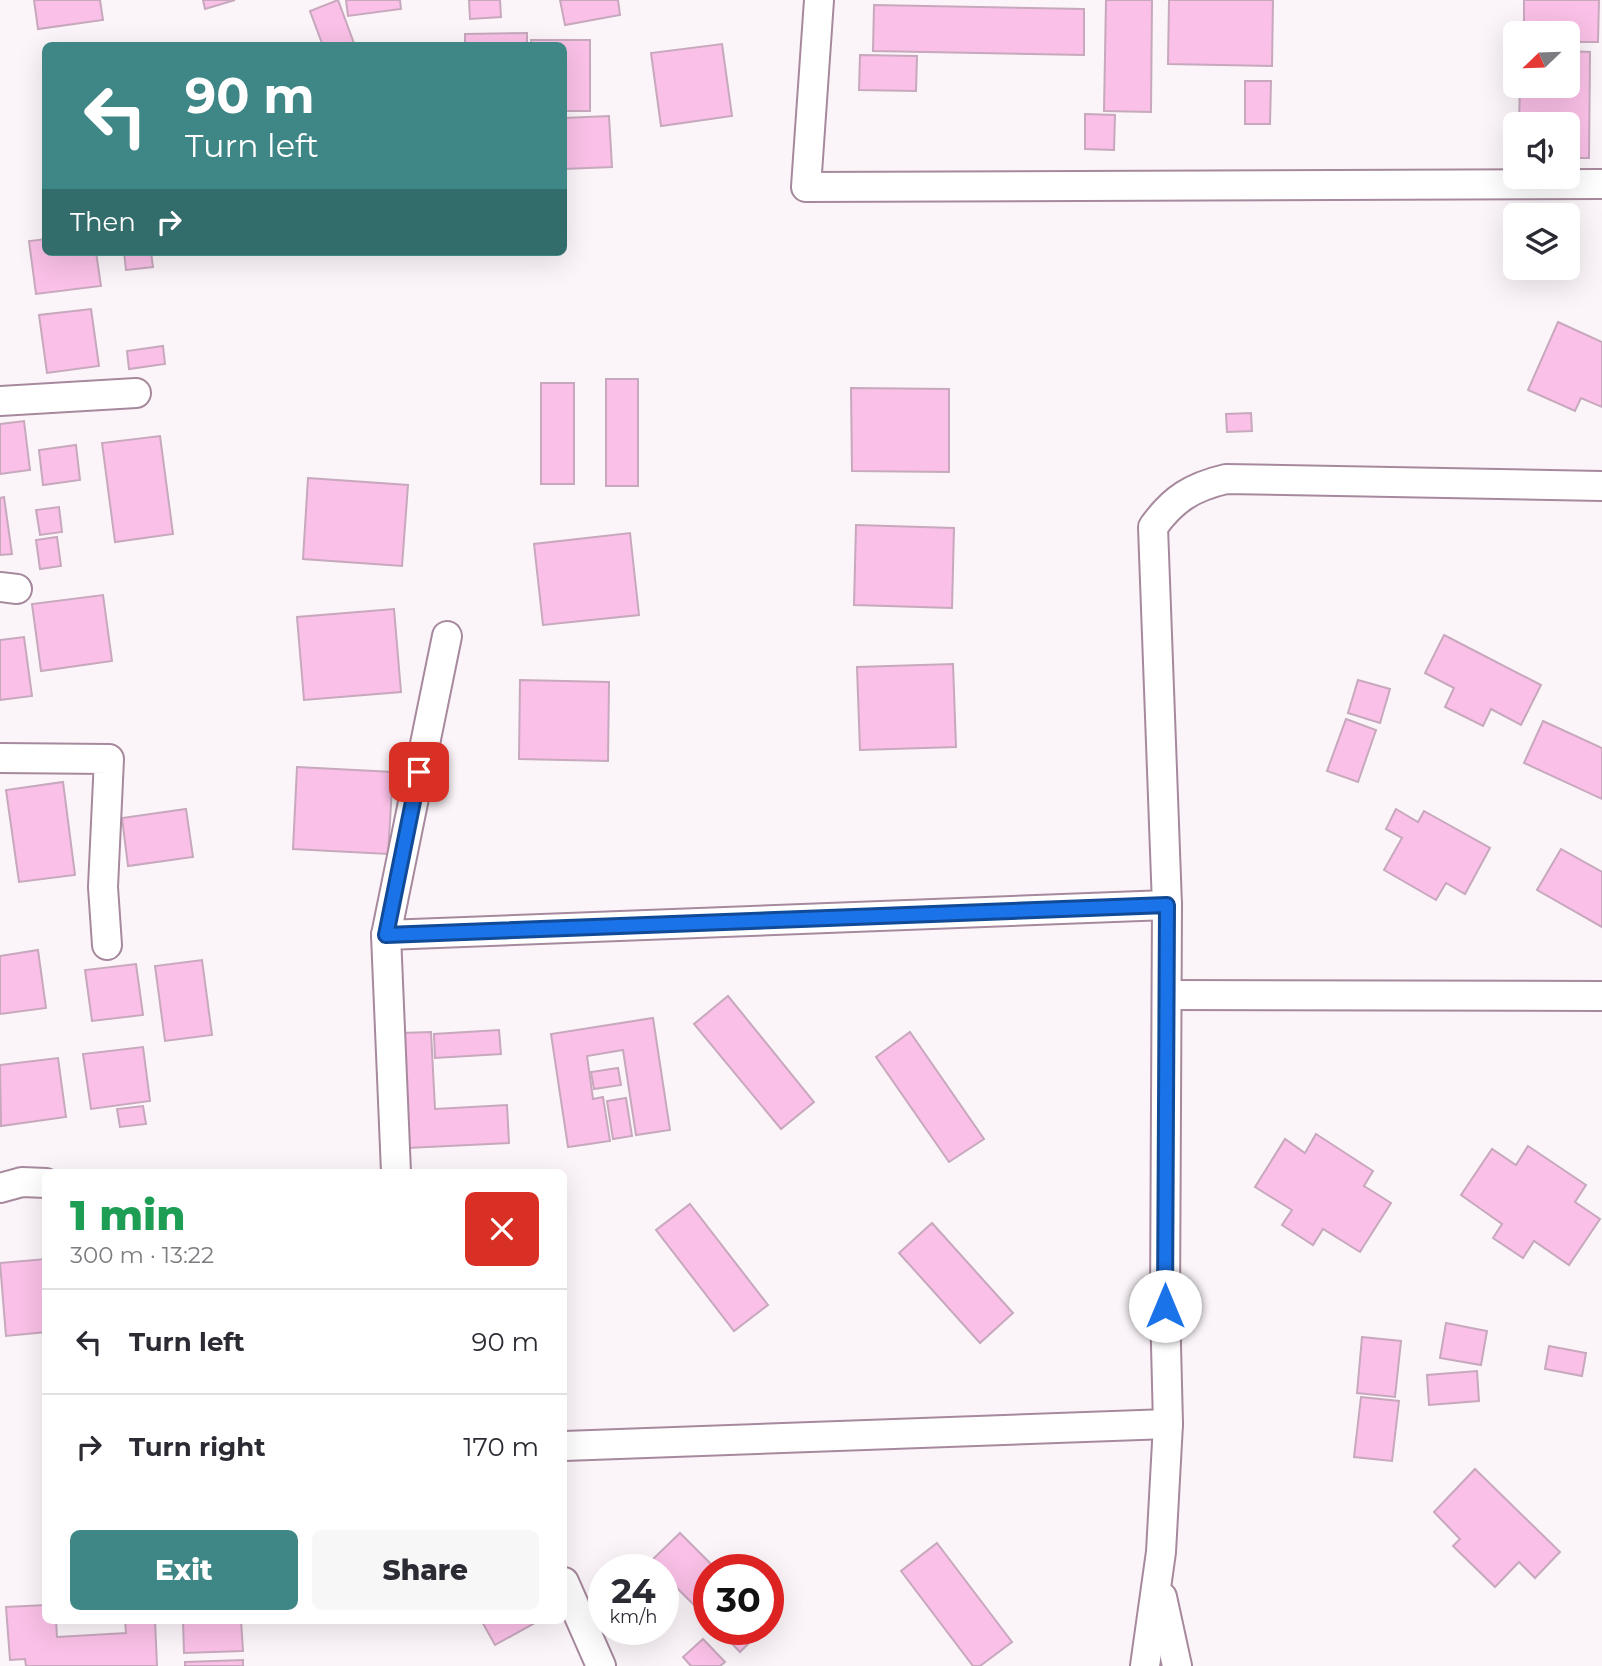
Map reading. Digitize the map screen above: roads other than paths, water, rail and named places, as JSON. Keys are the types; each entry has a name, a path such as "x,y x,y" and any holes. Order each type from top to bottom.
{"street":[{"path":"818,0 806,187 1602,184"},
{"path":"0,401 136,393"},
{"path":"1145,1666 1158,1581 1168,1424 1165,1306 1167,905 1153,527 1167,508 1201,485 1226,479 1602,486"},
{"path":"397,1169 386,935 447,636"},
{"path":"0,758 109,759 103,887 107,944"},
{"path":"386,935 1167,905"},
{"path":"1167,995 1602,996"},
{"path":"0,1188 22,1182 42,1183"},
{"path":"567,1446 842,1438 1168,1424"},
{"path":"1158,1581 1177,1666"},
{"path":"567,1589 601,1666"}]}
